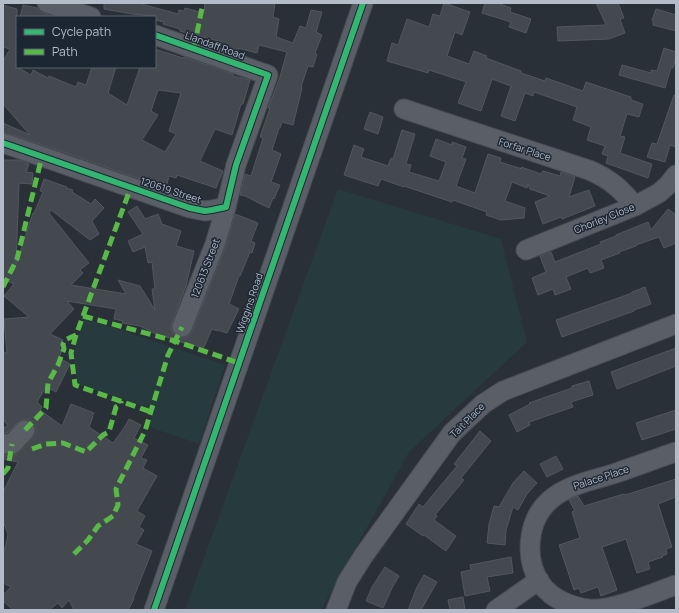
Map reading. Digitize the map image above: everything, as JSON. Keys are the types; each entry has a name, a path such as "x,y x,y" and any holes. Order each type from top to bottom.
{"street":[{"path":"47,3 88,16"},
{"name":"Wiggins Road","path":"154,610 363,3"},
{"name":"Llandaff Road","path":"156,35 268,75 236,165 226,207"},
{"name":"Forfar Place","path":"404,108 601,175 614,184 636,206"},
{"name":"120619 Street","path":"3,143 190,208 205,211 226,207"},
{"name":"Chorley Close","path":"526,250 636,206 659,193 676,175"},
{"name":"120613 Street","path":"182,327 215,244 226,207"},
{"name":"Tait Place","path":"336,610 347,582 364,555 452,433 483,404 503,391 676,324"},
{"path":"7,444 25,430"},
{"name":"Palace Place","path":"676,452 568,488 542,507 535,520 531,535 531,556 535,571 541,584 550,594 568,605 589,609 605,608 676,585"},
{"path":"496,610 539,580"}],"green space":[{"path":"338,189 501,239 527,342 409,452 321,610 185,610"},
{"path":"84,318 225,365 199,444 149,427 153,409 77,384 73,356"}],"building":[{"path":"104,3 138,3 178,14 179,10 184,11 185,8 204,13 205,3 275,3 273,17 279,19 276,37 293,43 300,26 306,28 311,10 322,12 316,32 322,35 315,53 317,54 313,67 308,66 301,87 293,125 282,122 272,150 281,154 271,182 280,185 269,208 240,195 245,174 251,176 263,138 260,137 270,108 268,108 280,77 287,52 259,45 257,53 238,48 238,53 221,47 222,42 180,31 180,29 163,24 164,22 156,20 156,16 132,14 104,9"},
{"path":"444,3 470,12 462,35 455,32 447,56 469,64 474,51 487,56 486,58 521,71 521,73 545,81 546,78 583,91 586,82 631,97 631,100 643,104 639,117 627,114 620,136 625,137 620,153 652,164 648,178 606,163 608,156 602,154 605,146 587,140 591,127 573,120 577,107 534,92 533,96 525,93 515,121 501,116 511,86 492,79 481,111 458,103 466,82 429,70 428,73 387,61 392,43 398,45 407,19 429,27 433,14 440,16"},
{"path":"485,3 497,3 511,8 510,12 531,19 526,33 509,27 511,22 482,13"},
{"path":"596,3 618,3 624,18 620,19 625,33 609,39 558,41 557,27 606,25"},
{"path":"3,5 17,9 16,68 31,75 33,70 48,78 49,76 76,87 78,82 86,85 92,68 116,68 108,93 127,105 140,68 156,68 156,49 183,58 184,57 233,74 233,76 250,80 232,135 215,129 200,161 223,171 216,188 177,175 176,178 169,176 166,188 3,132 3,123 30,135 3,104 3,61 10,49 3,47","holes":["158,90 181,93 169,131 176,134 165,152 142,140 158,115 151,111"]},
{"path":"23,5 37,8 39,11 52,16 20,16"},
{"path":"656,9 676,15 676,31 653,25 652,20"},
{"path":"664,48 676,52 676,59 673,68 671,68 665,88 619,75 622,65 651,73 651,70 657,71"},
{"path":"674,95 676,95 676,147 670,145 665,162 647,157 652,143 657,144"},
{"path":"370,112 383,117 378,134 364,129"},
{"path":"402,130 415,134 406,164 411,165 409,172 439,181 446,162 430,156 436,139 452,145 452,142 466,147 462,158 466,159 456,186 475,193 488,154 501,158 500,162 522,169 521,167 541,174 543,171 560,176 561,172 575,177 569,197 589,190 595,206 562,219 561,217 543,224 535,202 550,196 530,189 528,184 527,188 512,182 505,201 525,208 524,218 501,220 486,215 487,212 453,200 452,202 381,179 378,186 344,175 354,145 364,149 361,157 388,166 391,158 393,159"},
{"path":"3,160 20,160 29,164 26,172 33,173 32,184 19,183 16,264 33,213 43,192 40,191 44,179 73,190 72,192 91,204 95,199 104,208 92,221 99,234 90,240 51,210 49,213 89,263 80,270 83,273 71,285 126,294 118,280 140,286 155,310 152,289 155,289 152,262 148,263 145,247 133,252 128,241 143,234 128,212 137,206 145,219 158,214 162,224 181,231 176,246 194,251 186,286 172,323 171,329 178,337 184,338 192,331 225,248 235,214 258,223 251,241 255,243 252,253 250,252 239,276 229,304 239,309 227,333 212,329 203,349 156,334 140,326 122,323 123,321 114,319 116,309 67,301 74,309 50,334 63,340 59,349 62,350 59,358 70,364 56,392 46,387 37,402 42,407 40,410 62,426 71,404 94,413 89,427 113,443 129,419 141,425 134,438 148,445 141,458 147,460 143,468 157,476 137,511 145,516 139,527 144,530 136,544 152,551 134,599 128,610 74,610 69,600 62,608 58,603 49,610 13,610 3,601 3,595 11,587 3,583 3,548 5,549 8,534 3,521 3,492 18,462 3,459 3,455 17,454 33,437 36,432 36,427 33,422 27,419 21,420 7,433 3,433 3,428 8,426 3,419 3,351 7,354 4,319 29,317 4,296 14,284 3,279"},
{"path":"668,209 676,215 676,243 664,248 659,237 636,245 601,260 604,268 590,273 588,268 566,277 571,289 555,295 553,289 538,295 532,278 546,272 540,256 551,252 555,262 601,244 600,242 648,222 651,230"},
{"path":"645,287 651,304 562,337 556,320"},
{"path":"676,348 676,366 617,389 611,372"},
{"path":"589,381 593,395 571,402 573,407 529,422 530,425 517,432 509,415 530,404 529,403"},
{"path":"676,410 676,429 642,440 636,423"},
{"path":"480,431 491,441 461,478 464,480 435,515 437,516 434,520 456,536 446,551 406,524 419,504 423,507 457,466 454,464"},
{"path":"556,456 563,469 547,477 540,464"},
{"path":"524,471 537,483 527,494 518,510 513,507 506,530 505,545 487,543 489,524 494,506 499,507 513,483"},
{"path":"676,479 676,497 658,504 672,547 666,549 667,554 662,556 663,557 648,562 650,569 637,573 626,539 602,547 617,590 601,596 598,587 581,593 579,588 574,590 559,545 580,538 572,512 575,511 569,500 578,496 584,506"},
{"path":"511,557 513,573 487,577 490,591 465,596 461,572 471,570 470,565"},
{"path":"385,567 399,576 383,608 366,601 372,587"},
{"path":"424,575 437,582 421,610 408,610 417,587"},
{"path":"463,597 465,610 450,610 448,600"}],"marked path":[{"path":"194,48 203,3"},
{"path":"3,287 17,259 42,156"},
{"path":"25,430 46,408 48,383 58,365 64,349 63,344 65,340 76,335 131,187"},
{"path":"83,316 175,341 239,363"},
{"path":"74,554 88,540 98,526 113,516 118,505 116,489 145,431 168,355 182,327"},
{"path":"76,335 71,353 75,385 151,412"},
{"path":"32,449 46,444 63,443 86,452 103,435 109,432 116,407 121,404 121,401"},
{"path":"3,474 8,468 12,444"}],"cycle path":[{"path":"154,610 363,3"},
{"path":"3,143 190,208 205,211 226,207 236,165 268,75 156,35"}]}
